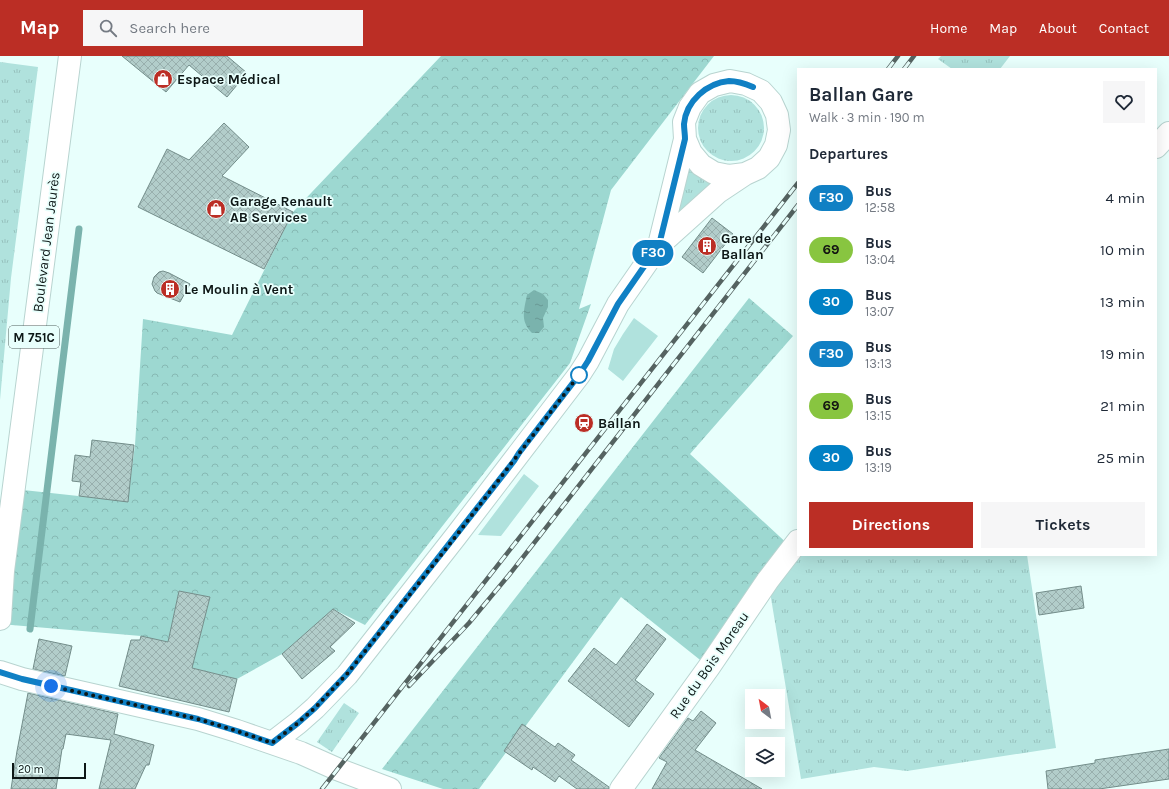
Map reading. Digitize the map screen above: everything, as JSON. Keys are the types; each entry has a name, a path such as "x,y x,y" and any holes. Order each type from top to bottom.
{"street":[{"name":"Boulevard Jean Jaurès","path":"0,619 3,571 70,56"},
{"path":"272,743 315,708 347,674 456,536 579,375 618,304 659,245 718,192 744,174 758,168 769,158 776,145 779,130 777,115 771,102 760,91 746,84 730,81 714,85 700,93 690,106 684,122 685,139 659,245"},
{"path":"1157,147 1169,133"},
{"path":"685,139 691,153 701,165 714,173 729,176 744,174"},
{"name":"Rue du Bois Moreau","path":"620,789 709,667 768,580 797,542"},
{"path":"0,672 22,679 198,719 301,753 337,770 390,789"}],"green space":[{"path":"441,56 714,56 611,190 579,309 591,304 570,363 365,625 333,609 282,654 237,679 188,667 196,652 210,597 179,591 168,642 141,636 0,624 14,489 115,500 129,489 135,445 143,319 232,335 293,212"},
{"path":"941,56 1010,56 1001,68 951,68 938,59"},
{"path":"0,62 38,67 11,278 0,400"},
{"path":"731,95 744,98 754,105 761,115 764,128 761,141 754,151 744,158 731,161 718,158 708,151 701,141 698,128 701,115 708,105 718,98"},
{"path":"687,165 712,183 674,223"},
{"path":"749,298 793,336 690,454 792,548 709,667 621,597 479,789 443,789 382,769"},
{"path":"634,318 658,336 623,381 608,369 614,349"},
{"path":"524,474 539,486 501,536 478,535"},
{"path":"797,556 1027,556 1056,748 907,771 874,767 801,779 768,580"},
{"path":"344,703 359,713 332,752 317,742"}],"water":[{"path":"534,290 543,294 548,300 548,307 543,318 544,327 539,333 532,333 528,329 524,320 527,295"}],"building":[{"path":"122,56 227,56 247,73 227,97 189,65 166,92"},
{"name":"Garage Renault AB Services","path":"224,123 249,147 222,176 293,212 264,269 138,207 167,149 189,160"},
{"name":"Gare de Ballan","path":"712,218 733,234 703,273 682,257"},
{"name":"Le Moulin à Vent","path":"163,271 190,284 180,302 155,291 152,284 154,277 159,272"},
{"path":"92,440 134,445 128,502 79,496 81,482 72,481 75,455 90,457"},
{"path":"1081,586 1084,608 1039,615 1036,593"},
{"path":"179,591 210,597 192,668 237,679 229,712 119,686 131,640 140,640 141,636 168,642"},
{"path":"333,609 355,623 330,647 335,651 302,679 282,654"},
{"path":"647,624 666,639 635,680 654,694 629,727 568,681 594,648 616,665"},
{"path":"39,639 72,646 65,676 33,669"},
{"path":"28,693 118,714 114,734 154,745 149,765 146,765 135,789 99,789 111,740 66,734 62,749 56,789 11,789"},
{"path":"701,711 716,723 695,750 762,789 652,789 667,762 659,758 688,718 693,721"},
{"path":"522,724 555,747 558,743 575,755 571,760 609,787 609,789 577,789 559,776 555,782 533,767 532,770 504,751"},
{"path":"1169,749 1169,779 1099,789 1048,789 1046,771 1095,763 1095,760"}],"waterway":[{"path":"30,629 79,229"}],"railway":[{"path":"889,68 898,56"},
{"path":"905,68 914,56"},
{"path":"322,789 797,184"},
{"path":"409,686 469,623 509,575 797,206"}],"bus line":[{"name":"F30","path":"0,672 22,679 198,719 272,743 298,723 315,708 347,674 514,461 588,361 618,304 659,245 685,139 684,122 690,106 700,93 714,85 730,81 753,87"}],"place":[{"name":"Espace Médical","path":"163,79"},
{"name":"Garage Renault AB Services","path":"216,209"},
{"name":"Gare de Ballan","path":"707,246"},
{"name":"Le Moulin à Vent","path":"170,289"},
{"name":"Ballan","path":"584,423"}],"route":[{"path":"51,686 198,719 272,743 315,708 347,674 456,536 579,375"}]}
